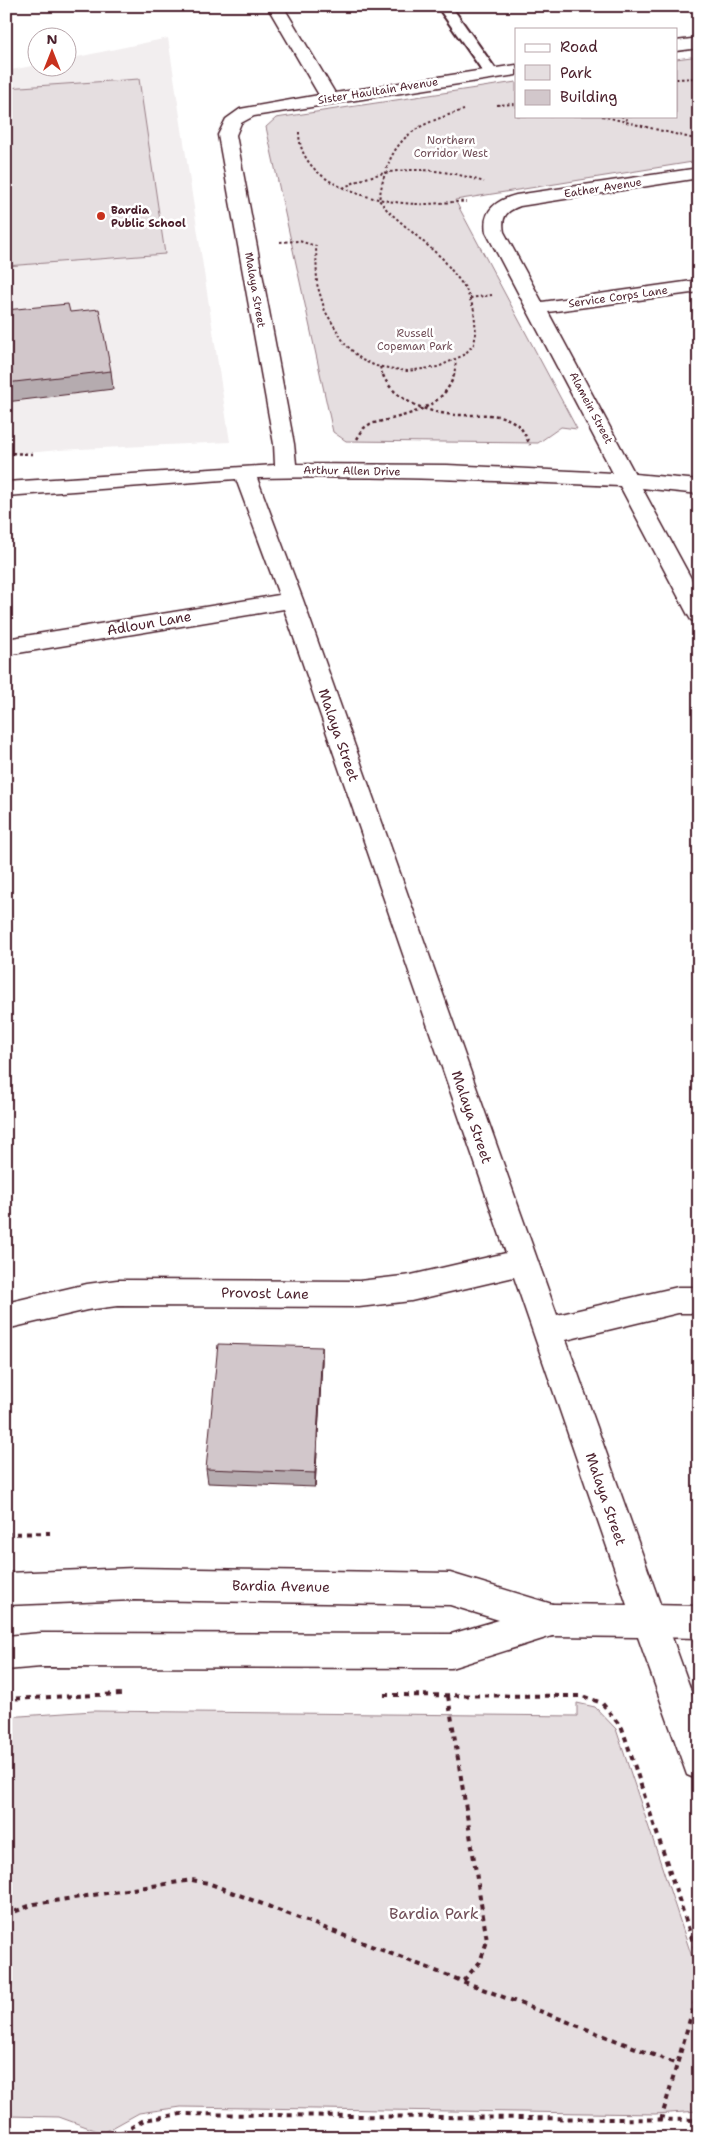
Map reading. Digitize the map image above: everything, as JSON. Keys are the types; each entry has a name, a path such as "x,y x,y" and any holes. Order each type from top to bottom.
{"street":[{"path":"275,6 330,99"},
{"path":"678,46 699,43"},
{"name":"Sister Haultain Avenue","path":"240,115 290,104 515,70"},
{"name":"Malaya Street","path":"240,115 232,122 227,135 284,444 286,470"},
{"name":"Eather Avenue","path":"511,203 699,173"},
{"name":"Alamein Street","path":"511,203 497,210 494,216 495,232 614,450 627,480 699,615"},
{"name":"Service Corps Lane","path":"538,308 699,286"},
{"name":"Arthur Allen Drive","path":"6,490 286,470 447,472 627,480 699,487"},
{"name":"Malaya Street","path":"244,472 292,600 522,1262 699,1763"},
{"name":"Adloun Lane","path":"6,647 292,600"},
{"name":"Provost Lane","path":"6,1316 87,1297 117,1293 359,1294 387,1292 522,1262"},
{"path":"547,1331 678,1300 699,1300"},
{"name":"Bardia Avenue","path":"6,1589 134,1584 450,1589 552,1620 699,1622"},
{"name":"Bardia Avenue","path":"6,1653 41,1650 451,1651 552,1620"}],"lane":[{"path":"444,6 492,74"}],"path":[{"path":"678,80 699,78"},
{"path":"290,104 298,115 300,148 312,167 342,188 379,200 417,204 468,203"},
{"path":"497,105 515,104"},
{"path":"379,200 384,172 390,154 409,133 440,117 468,109"},
{"path":"611,118 699,140"},
{"path":"624,118 632,123"},
{"path":"342,188 365,176 384,172 427,170 464,176 490,185 511,203"},
{"path":"247,245 299,241 316,246 317,283 330,321 352,352 380,367 395,370 430,369 456,361 473,345 476,326 470,298 460,280 436,252 392,215 379,200"},
{"path":"355,445 358,435 370,424 401,417 442,397 450,389 456,373 456,361"},
{"path":"380,367 382,378 387,386 422,408 456,415 493,415 510,419 524,431 531,447"},
{"path":"6,1534 50,1533"},
{"path":"6,1699 130,1694"},
{"path":"378,1695 582,1696 602,1703 622,1728 699,1960"},
{"path":"448,1696 487,1941 480,1962 463,1981"},
{"path":"6,1915 34,1904 192,1880 208,1884 677,2064"},
{"path":"661,2120 699,1988"},
{"path":"113,2138 144,2120 181,2114 699,2120"},
{"path":"6,2134 32,2135 41,2138"}],"shaded area":[{"name":"Bardia Public School","path":"168,38 230,442 59,450 6,455 6,71 28,67 28,78 78,78 78,57"}],"green space":[{"path":"699,56 699,161 455,200 577,429 561,427 538,443 346,441 333,432 266,127 276,118 515,82 515,118 678,118 678,59"},
{"path":"139,79 165,254 6,266 6,88"},
{"name":"Bardia Park","path":"577,1703 595,1707 616,1729 699,1978 699,2111 655,2114 181,2107 139,2113 103,2133 59,2117 6,2116 6,1717 93,1711 577,1716"}],"building":[{"path":"68,304 70,312 99,309 111,371 6,383 6,310"},
{"path":"218,1344 322,1347 315,1473 206,1469"}],"place":[{"name":"Bardia Public School","path":"101,216"}],"park label":[{"name":"Northern Corridor West","path":"451,146"},
{"name":"Russell Copeman Park","path":"415,339"}]}
